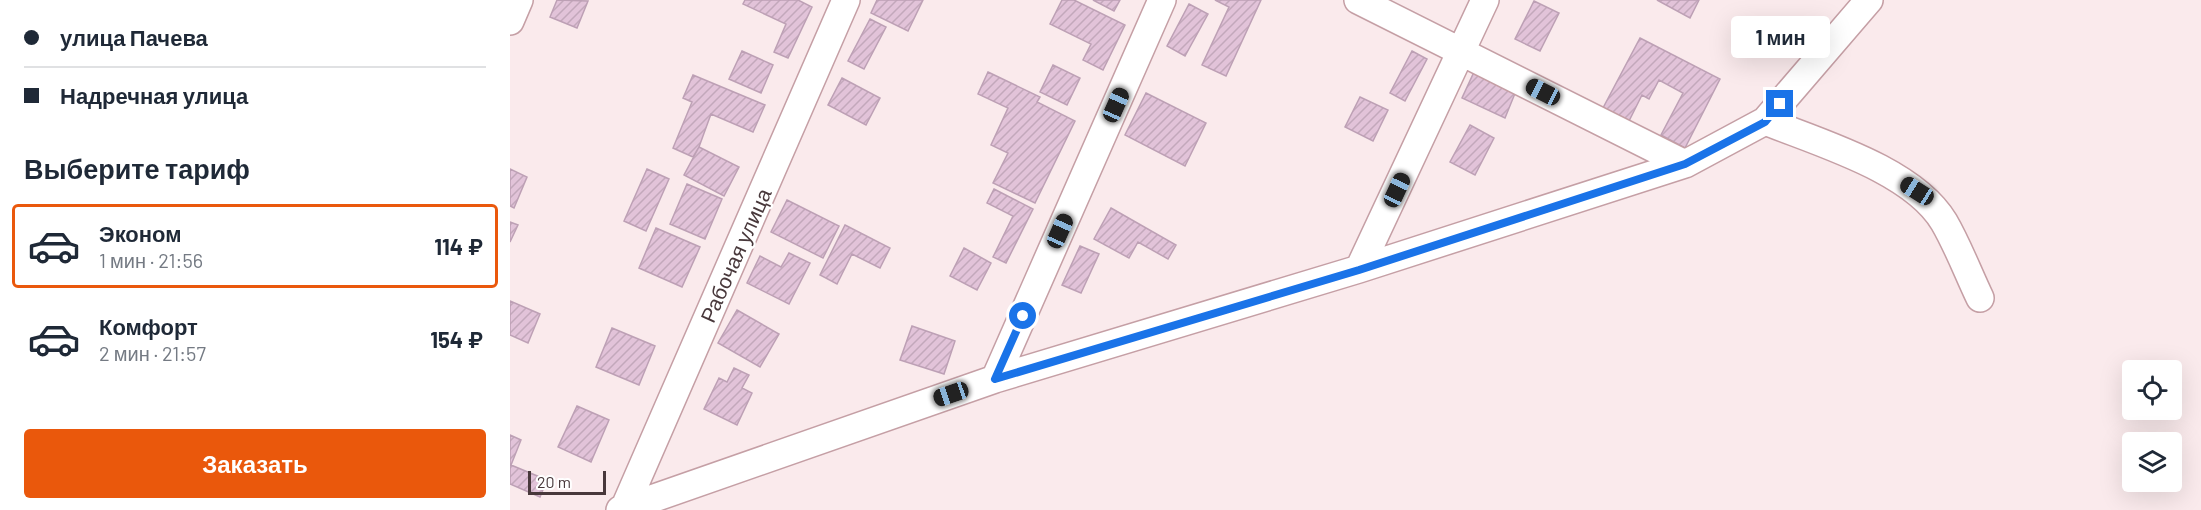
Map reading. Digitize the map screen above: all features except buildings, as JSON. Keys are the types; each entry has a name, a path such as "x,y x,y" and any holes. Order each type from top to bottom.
{"street":[{"path":"510,21 519,0"},
{"name":"Рабочая улица","path":"622,509 846,0"},
{"path":"995,379 1162,0"},
{"path":"1358,0 1685,164"},
{"path":"1359,270 1485,0"},
{"path":"622,509 995,379 1359,270 1685,164 1765,122 1869,0"},
{"path":"1765,122 1876,166 1917,191 1944,221 1980,298"}],"route":[{"path":"1023,316 995,379 1359,270 1685,164 1765,122 1780,104"}]}
